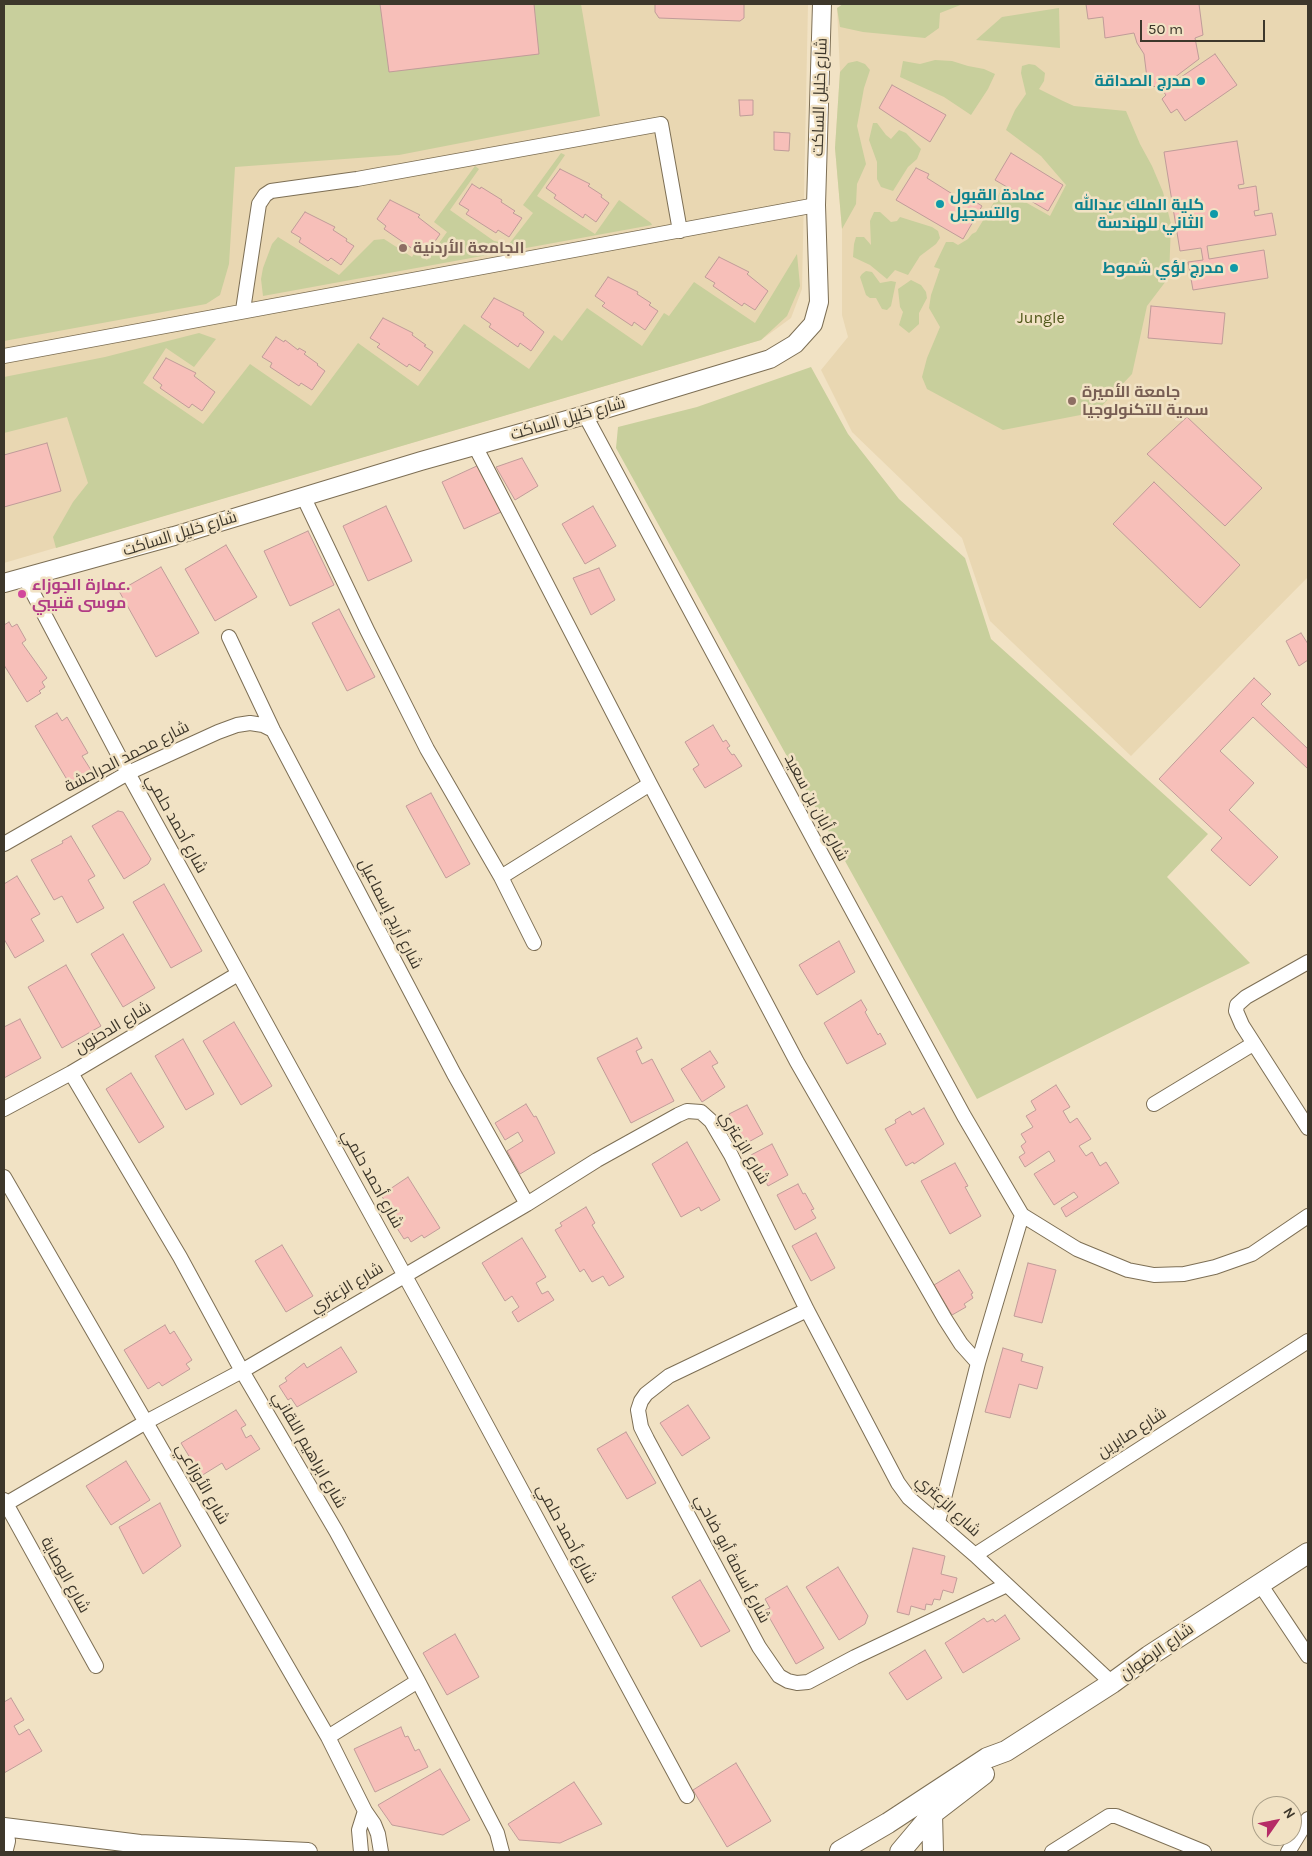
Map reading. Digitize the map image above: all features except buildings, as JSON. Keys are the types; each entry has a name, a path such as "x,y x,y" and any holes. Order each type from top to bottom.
{"main road":[{"name":"شارع الرضوان","path":"845,1852 987,1758 1006,1751 1112,1683 1149,1656 1308,1553"},
{"name":"شارع الرضوان","path":"900,1852 932,1814 988,1771 1006,1751"},
{"path":"932,1814 933,1852"}],"street":[{"name":"شارع خليل الساكت","path":"4,583 165,539 303,496 585,415 770,359 795,344 813,324 819,302 816,205 822,4"},
{"path":"243,310 259,204 265,195 271,191 357,179 661,124 680,230"},
{"path":"4,356 243,310 816,205"},
{"name":"شارع أبان بن سعيد","path":"585,415 964,1116 1022,1215"},
{"path":"475,446 797,1062 945,1319 961,1344 978,1363"},
{"path":"303,496 367,630 427,749 501,876 534,943"},
{"name":"شارع أحمد حلمي","path":"25,578 128,773 405,1275 687,1796"},
{"name":"شارع أريج إسماعيل","path":"229,637 273,730 454,1074 526,1204"},
{"name":"شارع محمد الحراحشة","path":"4,844 128,773 187,745 237,725 250,723 273,730"},
{"path":"501,876 650,784"},
{"path":"1308,962 1246,997 1237,1005 1236,1010 1254,1044 1308,1128"},
{"name":"شارع الدحنون","path":"4,1109 71,1073 238,974"},
{"path":"1154,1104 1254,1044"},
{"name":"شارع ابراهيم اللقاني","path":"71,1073 180,1257 242,1371 336,1531 418,1681 497,1833 502,1852"},
{"name":"شارع الزعتري","path":"4,1503 146,1422 242,1371 526,1204 597,1160 668,1120 687,1111 701,1112 711,1121 732,1155 808,1310 898,1483 909,1498 975,1555 1112,1683"},
{"name":"شارع الأوزاعي","path":"4,1177 328,1737 365,1811 374,1824 381,1852"},
{"path":"938,1522 978,1363 1022,1215 1086,1253 1128,1270 1154,1275 1184,1274 1215,1267 1252,1254 1308,1216"},
{"name":"شارع أسامة أبو ضاحي","path":"808,1310 669,1376 656,1384 646,1394 638,1410 641,1427 646,1439 759,1647 779,1676 788,1682 808,1682 855,1657 1007,1585"},
{"name":"شارع صابرين","path":"975,1555 1308,1341"},
{"name":"شارع الوصاية","path":"4,1503 96,1666"},
{"path":"1260,1584 1308,1656"},
{"path":"328,1737 418,1681"},
{"path":"361,1852 358,1830 365,1811"},
{"path":"1052,1852 1109,1816 1116,1816 1204,1852"},
{"path":"1288,1852 1308,1819"},
{"path":"4,1849 6,1841 4,1828 140,1844 308,1852"}],"shaded area":[{"name":"الجامعة الأردنية","path":"4,4 808,4 802,289 791,318 761,340 4,563"},
{"name":"جامعة الأميرة سمية للتكنولوجيا","path":"847,4 1308,4 1308,577 1131,756 990,621 962,538 852,432 821,370 848,337 842,315 842,229 835,148 840,72 837,8"}],"green space":[{"path":"4,4 581,4 600,116 399,155 235,167 229,264 220,295 206,304 4,341"},
{"path":"843,4 963,4 940,13 939,28 925,38 863,32 840,27 837,8"},
{"path":"1059,8 1060,48 976,40 1002,17"},
{"path":"935,60 952,61 984,69 995,74 988,89 971,115 944,97 900,77 903,61 920,64"},
{"path":"857,61 865,64 870,70 864,88 857,126 866,164 857,184 856,204 842,229 835,148 840,72 848,63"},
{"name":"Jungle","path":"1035,65 1045,73 1044,81 1039,89 1063,101 1074,106 1126,111 1163,192 1171,224 1169,277 1147,306 1132,374 1096,412 1003,430 927,389 922,377 927,358 940,327 929,308 931,295 940,269 934,267 946,242 953,242 958,245 976,232 1002,189 1050,216 1066,185 1041,156 1006,130 1015,110 1026,94 1021,73 1022,66"},
{"path":"873,123 877,123 891,139 899,130 906,133 921,149 917,159 908,167 893,191 881,187 877,179 877,162 869,140"},
{"path":"561,153 565,155 537,196 595,234 619,200 652,225 263,296 261,279 263,268 272,244 278,237 339,275 374,240 384,239 412,257 415,252 427,260 447,232 434,222 475,166 479,169 450,210 494,241 509,244 533,213 523,205"},
{"path":"874,212 880,212 891,222 897,221 900,217 932,227 938,231 940,238 936,244 920,256 908,275 895,270 887,279 870,265 853,257 856,237 864,237 871,245 870,221"},
{"path":"797,254 800,286 787,316 761,340 56,548 53,537 73,502 88,483 67,417 4,433 4,377 105,357 199,333 216,339 194,367 166,348 143,383 203,424 250,364 311,406 358,343 418,386 464,324 529,369 554,335 562,341 587,308 642,346 664,313 669,316 694,282 755,323"},
{"path":"866,271 872,272 880,283 896,282 891,306 887,310 882,309 876,298 870,298 866,295 860,277"},
{"path":"911,280 921,285 926,292 927,298 919,313 919,324 909,333 899,325 903,312 900,307 898,289"},
{"path":"811,367 848,434 899,499 965,558 991,639 1208,834 1167,877 1250,963 977,1099 616,448 618,427 697,407"}],"place":[{"name":"مدرج الصداقة","path":"1201,81"},
{"name":"عمادة القبول والتسجيل","path":"940,204"},
{"name":"كلية الملك عبدالله الثاني للهندسة","path":"1214,214"},
{"name":"الجامعة الأردنية","path":"403,248"},
{"name":"مدرج لؤي شموط","path":"1234,268"},
{"name":"جامعة الأميرة سمية للتكنولوجيا","path":"1072,401"},
{"name":"عمارة الجوزاء. موسى قنيبي","path":"22,594"}]}
